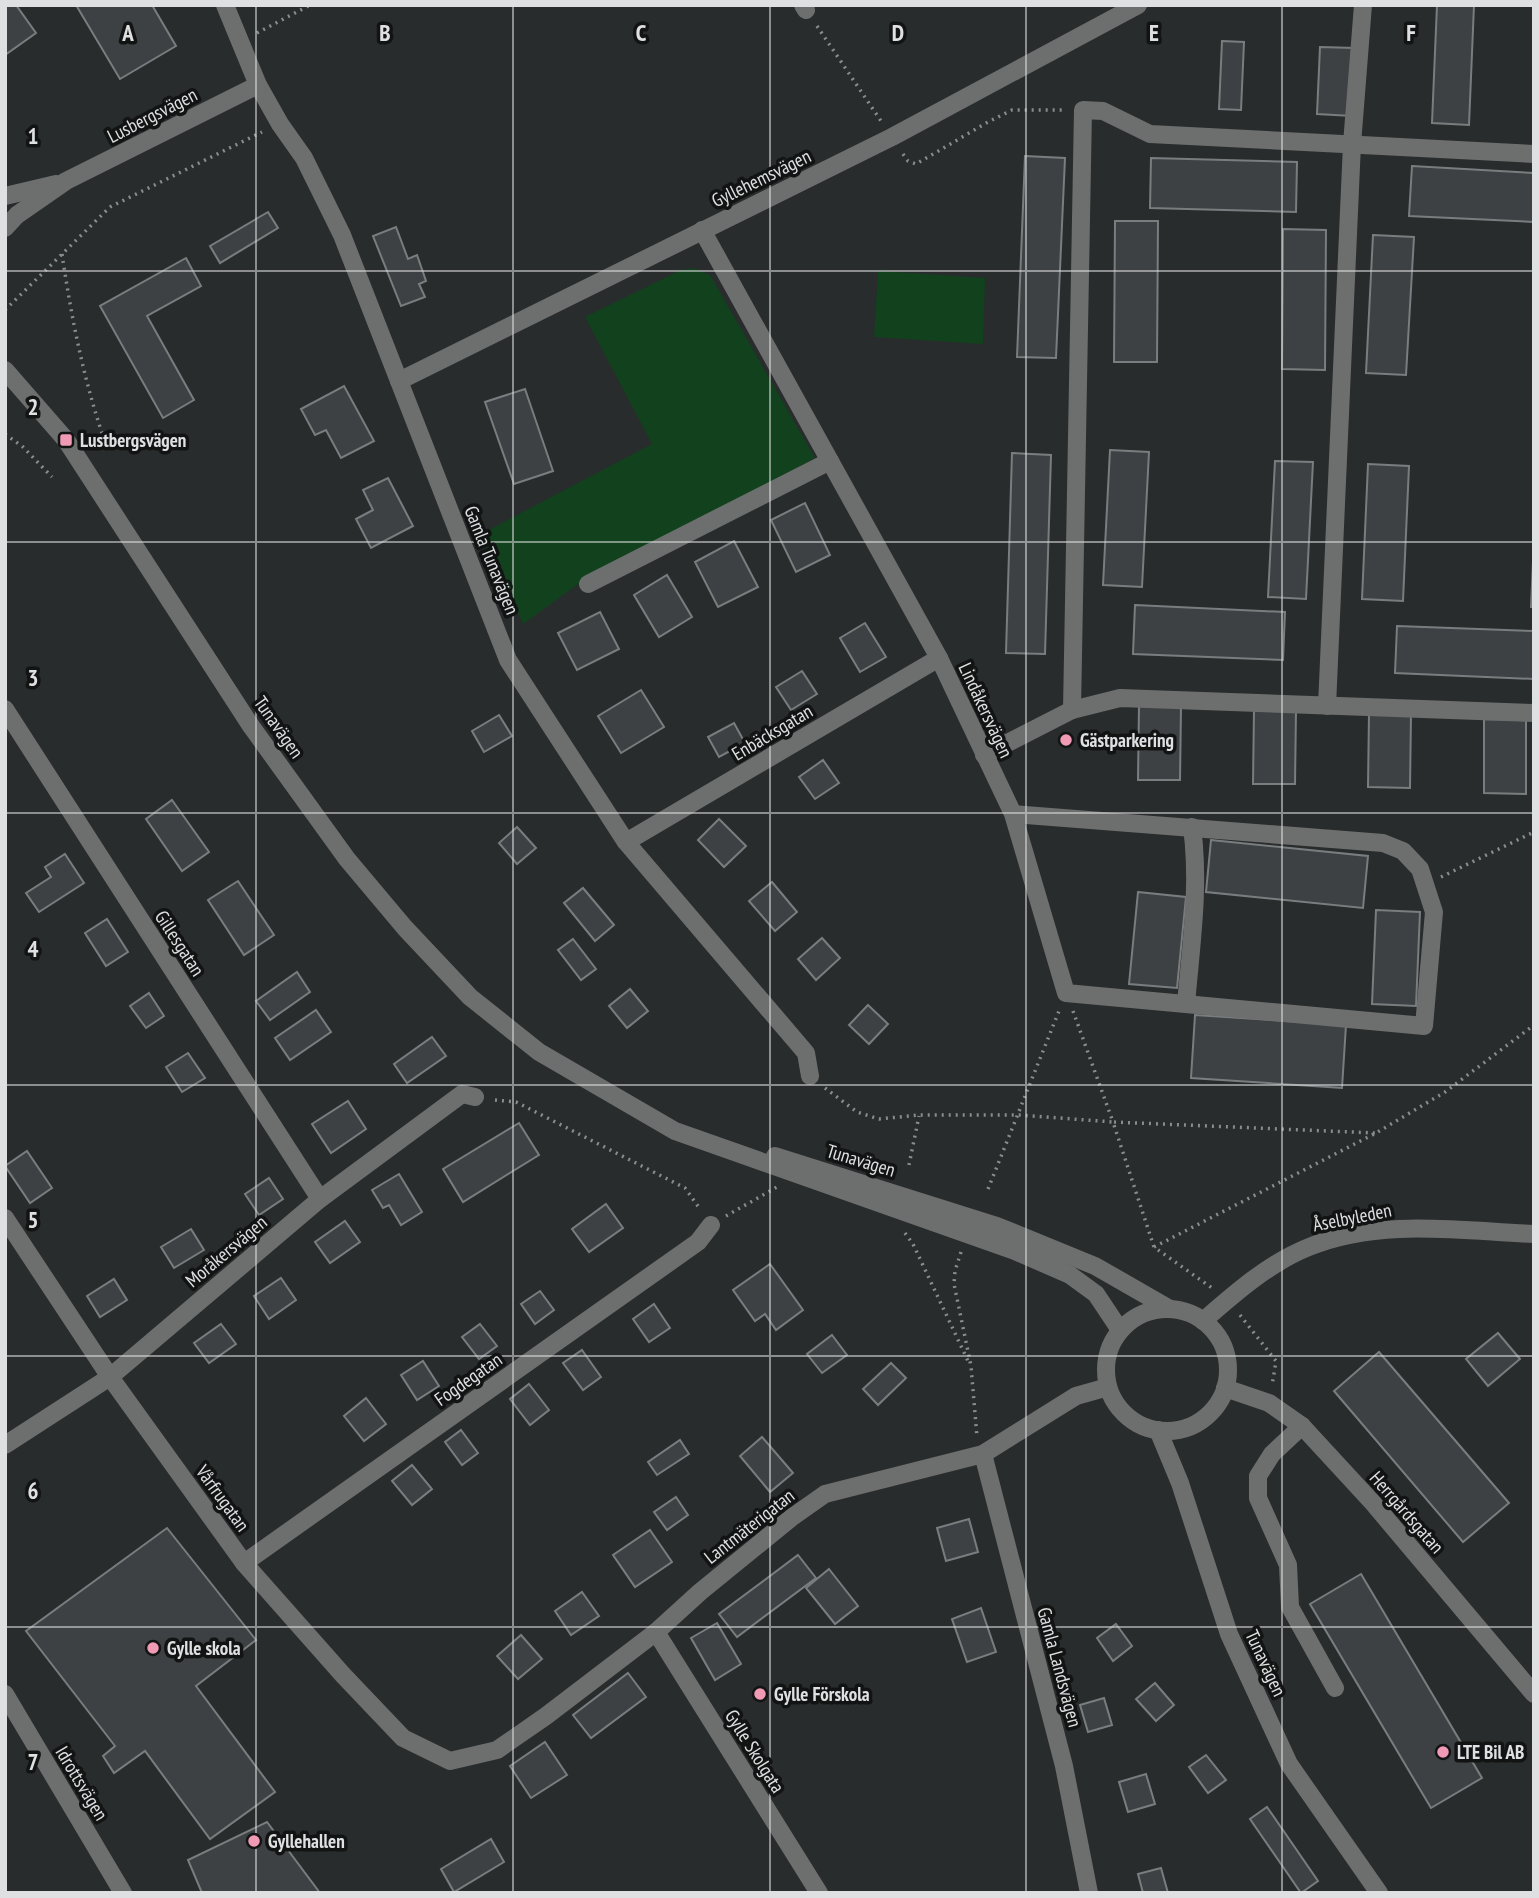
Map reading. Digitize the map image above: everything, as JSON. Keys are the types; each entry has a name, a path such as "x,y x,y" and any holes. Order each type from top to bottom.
{"street":[{"name":"Gamla Tunavägen","path":"225,5 258,85 280,124 304,158 342,236 509,660 626,842 806,1053 810,1076"},
{"name":"Gyllehemsvägen","path":"399,381 892,137 1138,5"},
{"path":"1327,706 1352,144 1363,5"},
{"name":"Lusbergsvägen","path":"5,228 17,215 66,181 258,85"},
{"path":"1072,710 1083,110 1103,111 1150,134 1534,154"},
{"name":"Lusbergsvägen","path":"5,196 66,181"},
{"name":"Lindåkersvägen","path":"702,230 939,658 1013,814 1066,993"},
{"name":"Tunavägen","path":"5,353 24,394"},
{"name":"Tunavägen","path":"5,370 66,440 251,726 346,859 405,928 471,997 539,1052 675,1131 1050,1265 1070,1275 1096,1294 1120,1330"},
{"path":"588,584 830,461"},
{"name":"Enbäcksgatan","path":"626,842 939,658"},
{"path":"985,755 1072,710 1120,698 1534,713"},
{"name":"Gillesgatan","path":"5,709 320,1199"},
{"path":"1013,814 1383,844 1403,851 1420,869 1434,912 1424,1026 1066,993"},
{"path":"1186,1004 1196,895 1196,857 1192,827"},
{"name":"Tunavägen","path":"539,1052 676,1123 997,1226 1095,1266 1170,1309"},
{"name":"Moråkersvägen","path":"5,1445 110,1377 320,1199 462,1094 475,1097"},
{"name":"Vårfrugatan","path":"5,1217 110,1377 244,1563 403,1738 450,1761"},
{"name":"Fogdegatan","path":"244,1563 698,1242 711,1225"},
{"name":"Åselbyleden","path":"1203,1321 1238,1290 1286,1258 1333,1240 1405,1228 1534,1234"},
{"path":"1152,1310 1188,1312 1203,1321 1216,1335 1225,1351 1228,1370 1225,1388 1217,1403 1206,1416 1192,1426 1175,1430 1141,1426 1126,1416 1115,1403 1108,1387 1105,1367 1110,1348 1120,1330 1152,1310"},
{"name":"Lantmäterigatan","path":"450,1761 497,1750 546,1716 656,1632 700,1592 825,1494 983,1454 1076,1396 1108,1387"},
{"name":"Herrgårdsgatan","path":"1225,1388 1269,1403 1302,1426 1373,1503 1534,1694"},
{"path":"1302,1426 1272,1454 1258,1476 1258,1498 1288,1565 1290,1607 1335,1688"},
{"name":"Tunavägen","path":"1158,1430 1180,1483 1229,1634 1289,1764 1379,1893"},
{"name":"Gamla Landsvägen","path":"983,1454 1065,1766 1090,1893"},
{"name":"Gylle Skolgata","path":"656,1632 819,1893"},
{"name":"Idrottsvägen","path":"5,1694 122,1893"}],"path":[{"path":"240,42 310,5"},
{"path":"805,8 908,161 916,164 1012,110 1083,110"},
{"path":"5,310 110,207 280,124"},
{"path":"62,254 69,303 103,436"},
{"path":"5,434 23,447 52,477"},
{"path":"1426,885 1534,832"},
{"path":"988,1189 1066,993"},
{"path":"1066,993 1113,1122 1154,1247 1228,1299 1276,1361 1269,1403"},
{"path":"1154,1247 1376,1133 1445,1093 1534,1025"},
{"path":"810,1076 857,1112 879,1119 919,1115 1019,1115 1113,1122 1376,1133"},
{"path":"475,1097 516,1102 685,1188 711,1225 788,1181"},
{"path":"909,1165 919,1115"},
{"path":"898,1225 913,1244 971,1366"},
{"path":"963,1248 955,1271 954,1284 971,1366 975,1431 983,1454"}],"green space":[{"path":"694,268 710,275 815,458 581,582 523,624 514,603 500,598 481,534 652,444 585,317 681,270"},
{"path":"878,271 985,278 983,344 874,337"}],"building":[{"path":"5,5 16,5 36,33 5,55"},
{"path":"76,5 152,5 176,46 120,79"},
{"path":"1437,5 1474,5 1469,125 1432,123"},
{"path":"1222,41 1244,42 1241,110 1219,109"},
{"path":"1320,47 1355,48 1352,116 1317,114"},
{"path":"1025,156 1065,158 1056,358 1017,357"},
{"path":"1151,158 1297,162 1296,212 1150,208"},
{"path":"1412,166 1534,173 1534,222 1409,216"},
{"path":"268,212 278,228 220,263 210,246"},
{"path":"1115,221 1158,221 1157,362 1114,362"},
{"path":"396,227 408,259 417,255 426,281 419,284 425,297 401,306 373,236"},
{"path":"1283,229 1326,230 1325,370 1282,369"},
{"path":"1373,235 1414,237 1406,375 1366,373"},
{"path":"186,258 201,286 147,316 194,400 163,418 100,306"},
{"path":"344,386 374,441 341,458 326,430 315,435 301,409"},
{"path":"525,389 553,471 514,484 485,402"},
{"path":"1110,450 1149,452 1142,587 1103,585"},
{"path":"1012,453 1051,455 1045,654 1006,653"},
{"path":"1275,461 1313,462 1306,599 1268,597"},
{"path":"1368,464 1409,466 1403,601 1362,599"},
{"path":"388,478 413,526 371,548 356,519 373,510 363,490"},
{"path":"805,503 830,555 796,572 771,520"},
{"path":"1534,539 1534,607 1531,607"},
{"path":"734,541 758,587 718,607 695,562"},
{"path":"667,575 692,617 659,637 634,595"},
{"path":"1135,605 1285,612 1283,660 1133,654"},
{"path":"600,612 619,649 577,670 558,633"},
{"path":"865,623 886,657 860,672 840,638"},
{"path":"1397,626 1534,631 1534,679 1395,673"},
{"path":"802,671 817,694 791,710 776,687"},
{"path":"641,690 664,727 621,753 598,716"},
{"path":"1139,706 1181,706 1180,780 1138,780"},
{"path":"1254,710 1296,710 1295,784 1253,784"},
{"path":"1369,713 1411,713 1410,788 1368,787"},
{"path":"499,715 512,736 484,752 472,731"},
{"path":"1484,719 1526,720 1526,794 1484,793"},
{"path":"734,723 745,743 719,757 708,737"},
{"path":"823,760 839,783 815,799 799,777"},
{"path":"172,800 209,852 182,871 146,819"},
{"path":"719,819 746,846 724,867 698,840"},
{"path":"517,827 536,848 517,864 499,843"},
{"path":"1211,840 1368,856 1363,908 1206,892"},
{"path":"65,854 84,883 39,912 26,893 51,877 45,867"},
{"path":"238,881 274,935 244,955 208,900"},
{"path":"772,882 797,912 775,931 749,901"},
{"path":"583,888 614,925 595,941 564,903"},
{"path":"1138,892 1186,897 1177,988 1129,984"},
{"path":"1376,910 1420,912 1416,1006 1372,1004"},
{"path":"107,919 128,952 106,966 85,933"},
{"path":"822,938 840,958 816,980 798,959"},
{"path":"573,939 596,969 581,980 558,950"},
{"path":"297,972 310,992 270,1020 256,1001"},
{"path":"630,989 648,1011 627,1028 609,1006"},
{"path":"149,993 164,1016 146,1028 130,1006"},
{"path":"868,1005 888,1024 869,1044 849,1025"},
{"path":"316,1010 331,1032 290,1060 275,1038"},
{"path":"1195,1015 1346,1025 1342,1088 1191,1078"},
{"path":"432,1037 446,1056 407,1083 394,1064"},
{"path":"188,1053 205,1078 182,1092 166,1067"},
{"path":"348,1101 366,1129 331,1153 312,1124"},
{"path":"519,1123 539,1155 463,1202 443,1169"},
{"path":"27,1151 52,1188 30,1203 5,1166"},
{"path":"399,1174 422,1212 401,1225 389,1205 383,1208 372,1190"},
{"path":"269,1178 283,1199 259,1215 245,1194"},
{"path":"606,1204 623,1228 589,1252 572,1229"},
{"path":"345,1221 360,1242 330,1263 315,1242"},
{"path":"191,1229 204,1250 174,1268 161,1247"},
{"path":"770,1264 803,1310 776,1330 765,1314 755,1321 733,1290"},
{"path":"281,1278 296,1300 269,1319 254,1296"},
{"path":"114,1279 127,1300 100,1317 87,1296"},
{"path":"540,1291 554,1310 535,1324 521,1304"},
{"path":"654,1304 670,1328 649,1342 633,1319"},
{"path":"221,1324 236,1344 209,1363 194,1343"},
{"path":"480,1324 497,1346 479,1359 462,1337"},
{"path":"1498,1333 1520,1359 1488,1386 1466,1359"},
{"path":"832,1335 847,1355 822,1373 807,1354"},
{"path":"582,1350 601,1377 583,1390 563,1363"},
{"path":"1379,1352 1509,1503 1463,1542 1334,1391"},
{"path":"423,1361 439,1386 417,1400 401,1375"},
{"path":"891,1363 906,1378 878,1405 863,1389"},
{"path":"529,1384 549,1410 530,1425 510,1399"},
{"path":"366,1398 386,1424 364,1441 344,1416"},
{"path":"461,1430 478,1453 462,1465 445,1442"},
{"path":"762,1437 793,1473 770,1492 740,1456"},
{"path":"680,1440 689,1454 657,1475 648,1462"},
{"path":"412,1465 432,1489 412,1505 392,1481"},
{"path":"676,1497 688,1515 667,1530 654,1512"},
{"path":"969,1519 978,1552 946,1561 937,1528"},
{"path":"167,1528 256,1640 196,1686 275,1792 210,1839 145,1751 114,1773 103,1756 115,1746 26,1631"},
{"path":"650,1530 672,1562 635,1587 613,1555"},
{"path":"798,1555 816,1578 737,1637 719,1614"},
{"path":"829,1569 858,1606 835,1624 806,1588"},
{"path":"1361,1574 1482,1778 1431,1808 1310,1604"},
{"path":"582,1592 599,1616 571,1635 555,1611"},
{"path":"981,1608 996,1652 967,1662 952,1619"},
{"path":"717,1623 741,1664 715,1680 691,1638"},
{"path":"1116,1624 1132,1646 1113,1661 1097,1638"},
{"path":"521,1635 542,1659 518,1679 497,1656"},
{"path":"628,1673 646,1697 591,1738 573,1715"},
{"path":"1155,1683 1174,1705 1156,1721 1136,1699"},
{"path":"1104,1698 1112,1725 1088,1732 1080,1705"},
{"path":"545,1742 567,1775 531,1798 510,1766"},
{"path":"1206,1755 1226,1780 1208,1793 1189,1767"},
{"path":"1146,1774 1155,1804 1128,1812 1119,1782"},
{"path":"1267,1807 1318,1881 1301,1893 1250,1819"},
{"name":"Gyllehallen","path":"267,1822 320,1893 202,1893 188,1860"},
{"path":"491,1839 504,1862 454,1892 441,1869"},
{"path":"1161,1868 1168,1893 1143,1893 1138,1874"}],"place":[{"name":"Lustbergsvägen","path":"66,440"},
{"name":"Gästparkering","path":"1066,740"},
{"name":"Gylle skola","path":"153,1648"},
{"name":"Gylle Förskola","path":"760,1694"},
{"name":"LTE Bil AB","path":"1443,1752"},
{"name":"Gyllehallen","path":"254,1841"}]}
